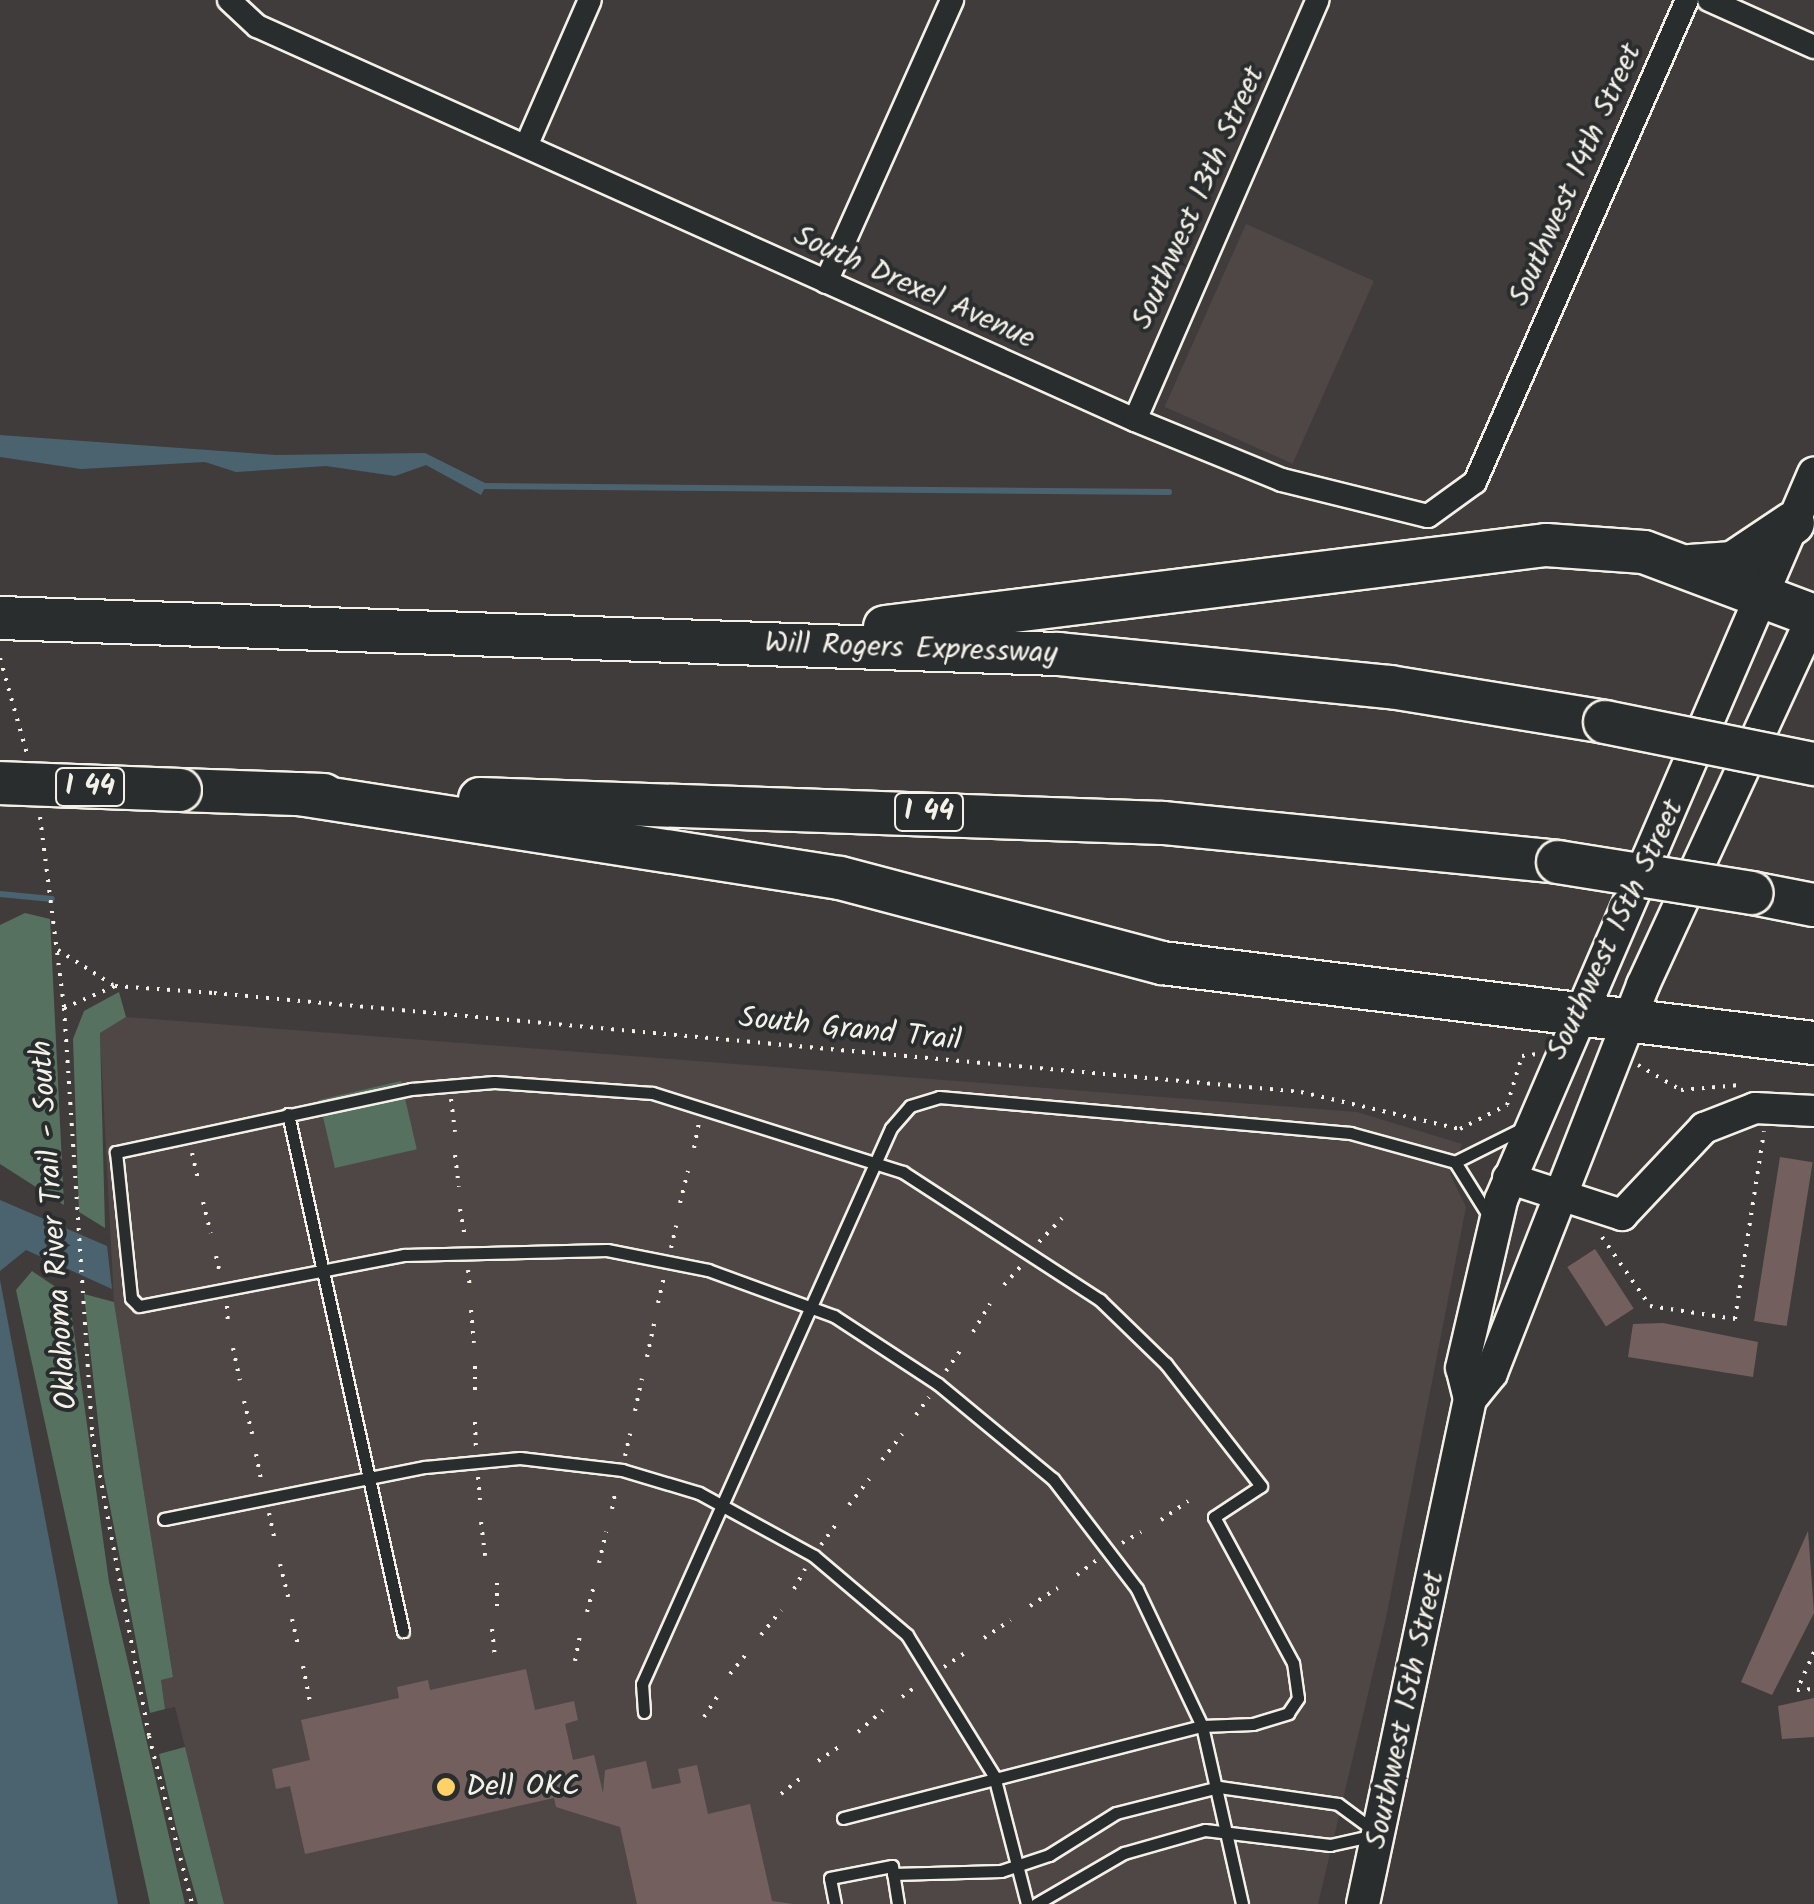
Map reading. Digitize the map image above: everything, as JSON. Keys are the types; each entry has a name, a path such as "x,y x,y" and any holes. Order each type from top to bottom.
{"highway":[{"path":"1689,566 1734,563 1793,523"},
{"path":"780,644 1546,544 1689,566 1814,616"},
{"name":"Will Rogers Expressway","path":"0,618 780,644 1246,670 1606,722 1814,764"},
{"name":"I 44","path":"14,771 299,794 1163,822 1558,862 1814,905"},
{"path":"299,794 840,878 1162,963 1578,1015 1632,1043 1814,1043"}],"main road":[{"name":"Southwest 15th Street","path":"1364,1904 1470,1399 1462,1368 1508,1178 1528,1123 1764,595 1814,474"},
{"name":"Southwest 15th Street","path":"1470,1399 1491,1373 1556,1198 1632,1043 1814,616"}],"street":[{"path":"527,144 590,0"},
{"path":"826,282 952,0"},
{"name":"Southwest 13th Street","path":"1134,420 1318,0"},
{"name":"Southwest 14th Street","path":"1518,374 1688,0"},
{"path":"1709,0 1814,47"},
{"name":"South Drexel Avenue","path":"229,4 826,282 1134,420 1282,480 1428,516 1475,482 1518,374"},
{"path":"1508,1178 1556,1198 1622,1215 1680,1147 1717,1121 1755,1108 1814,1112"}],"lane":[{"path":"843,1818 994,1776 1202,1726 1253,1724 1288,1712 1298,1698 1292,1663 1214,1517 1262,1486 1188,1390 1100,1300 978,1215 876,1160 703,1104 613,1088 494,1082 288,1114 116,1152 131,1298 152,1309 404,1255 543,1245 708,1270 810,1308 1003,1428 1053,1479 1138,1588 1202,1726 1230,1831 1242,1904"},
{"path":"644,1712 642,1684 898,1118 939,1096 1350,1133 1455,1162 1498,1148 1528,1123"},
{"path":"288,1114 404,1631"},
{"path":"1455,1162 1494,1224"},
{"path":"164,1519 369,1478 478,1461 568,1460 664,1480 722,1504 814,1556 894,1622 994,1776 1027,1904"},
{"path":"893,1874 1019,1865 1116,1813 1219,1787 1338,1804 1380,1834"},
{"path":"1036,1904 1124,1853 1230,1831 1330,1845 1380,1834"},
{"path":"835,1904 830,1878 892,1866 898,1904"}],"path":[{"path":"0,658 14,771"},
{"name":"Oklahoma River Trail - South","path":"38,808 64,1008 77,1305 111,1550 192,1904"},
{"name":"South Grand Trail","path":"58,950 114,986 1301,1092 1460,1129 1508,1105 1522,1056 1533,1054"},
{"name":"South Grand Trail","path":"64,1008 114,986"},
{"path":"1632,1043 1681,1090 1750,1085"},
{"path":"451,1099 455,1132"},
{"path":"694,1148 700,1117"},
{"path":"1600,1233 1650,1306 1735,1319 1765,1126"},
{"path":"191,1148 198,1178"},
{"path":"456,1156 459,1187"},
{"path":"680,1203 688,1172"},
{"path":"204,1202 211,1233"},
{"path":"460,1209 466,1237"},
{"path":"1039,1242 1062,1218"},
{"path":"672,1241 676,1226"},
{"path":"216,1256 222,1283"},
{"path":"468,1260 470,1288"},
{"path":"1004,1286 1026,1262"},
{"path":"658,1303 664,1275"},
{"path":"973,1332 990,1304"},
{"path":"227,1306 228,1325"},
{"path":"471,1310 474,1342"},
{"path":"646,1357 654,1324"},
{"path":"233,1348 240,1380"},
{"path":"944,1373 960,1350"},
{"path":"475,1366 476,1398"},
{"path":"635,1411 642,1378"},
{"path":"916,1414 932,1393"},
{"path":"244,1401 252,1434"},
{"path":"476,1422 476,1450"},
{"path":"626,1448 630,1434"},
{"path":"882,1460 902,1434"},
{"path":"256,1454 264,1489"},
{"path":"478,1472 480,1500"},
{"path":"850,1505 869,1479"},
{"path":"612,1509 616,1494"},
{"path":"1161,1520 1188,1502"},
{"path":"268,1511 276,1542"},
{"path":"481,1522 485,1556"},
{"path":"820,1546 836,1524"},
{"path":"599,1563 606,1532"},
{"path":"1118,1545 1141,1532"},
{"path":"1076,1575 1099,1558"},
{"path":"280,1564 288,1597"},
{"path":"794,1589 807,1565"},
{"path":"497,1579 497,1606"},
{"path":"587,1612 594,1586"},
{"path":"1030,1606 1058,1588"},
{"path":"760,1635 781,1610"},
{"path":"292,1619 298,1645"},
{"path":"984,1638 1011,1620"},
{"path":"492,1629 494,1657"},
{"path":"574,1661 580,1635"},
{"path":"730,1674 748,1652"},
{"path":"944,1668 966,1652"},
{"path":"1814,1652 1797,1690 1814,1689"},
{"path":"302,1666 310,1700"},
{"path":"902,1697 924,1680"},
{"path":"704,1717 719,1694"},
{"path":"858,1732 883,1710"},
{"path":"818,1761 840,1746"},
{"path":"780,1794 801,1778"}],"shaded area":[{"path":"1246,224 1374,281 1293,464 1165,407"},
{"path":"126,1017 1357,1112 1462,1144 1450,1174 1466,1207 1386,1618 1318,1904 224,1904 175,1707 165,1709 161,1680 173,1676 114,1302 100,1033"}],"green space":[{"path":"25,913 50,919 64,1205 0,1164 0,925"},
{"path":"119,992 126,1017 100,1033 105,1228 79,1212 73,1039 84,1011"},
{"path":"401,1081 417,1149 335,1168 319,1100"},
{"path":"32,1271 69,1296 109,1582 185,1904 150,1904 16,1290"},
{"path":"84,1294 114,1302 173,1677 161,1680 165,1709 150,1713 104,1476"},
{"path":"185,1747 224,1904 198,1904 176,1827 159,1754"}],"water":[{"path":"0,435 276,455 425,453 487,484 481,495 426,465 395,476 326,466 236,472 205,462 81,469 0,457"},
{"path":"0,1200 107,1246 112,1289 26,1250 0,1271"},
{"path":"0,1280 118,1904 0,1904"}],"building":[{"path":"1780,1157 1813,1162 1787,1326 1754,1321"},
{"path":"1595,1249 1634,1309 1606,1327 1567,1267"},
{"path":"1663,1323 1758,1342 1753,1377 1628,1357 1633,1324"},
{"path":"1808,1531 1814,1613 1772,1695 1741,1682"},
{"name":"Dell OKC","path":"526,1669 535,1710 574,1701 578,1720 565,1724 573,1760 594,1755 603,1793 605,1770 646,1761 652,1789 681,1783 678,1769 697,1765 708,1814 750,1804 772,1901 793,1904 637,1904 620,1827 556,1807 554,1798 305,1854 290,1786 276,1789 272,1769 310,1760 301,1720 399,1698 397,1687 428,1680 430,1690"},
{"path":"1814,1698 1814,1737 1782,1739 1778,1706"}],"waterway":[{"path":"480,486 1169,492"},
{"path":"0,894 52,899"}],"place":[{"name":"Dell OKC","path":"446,1787"}]}
